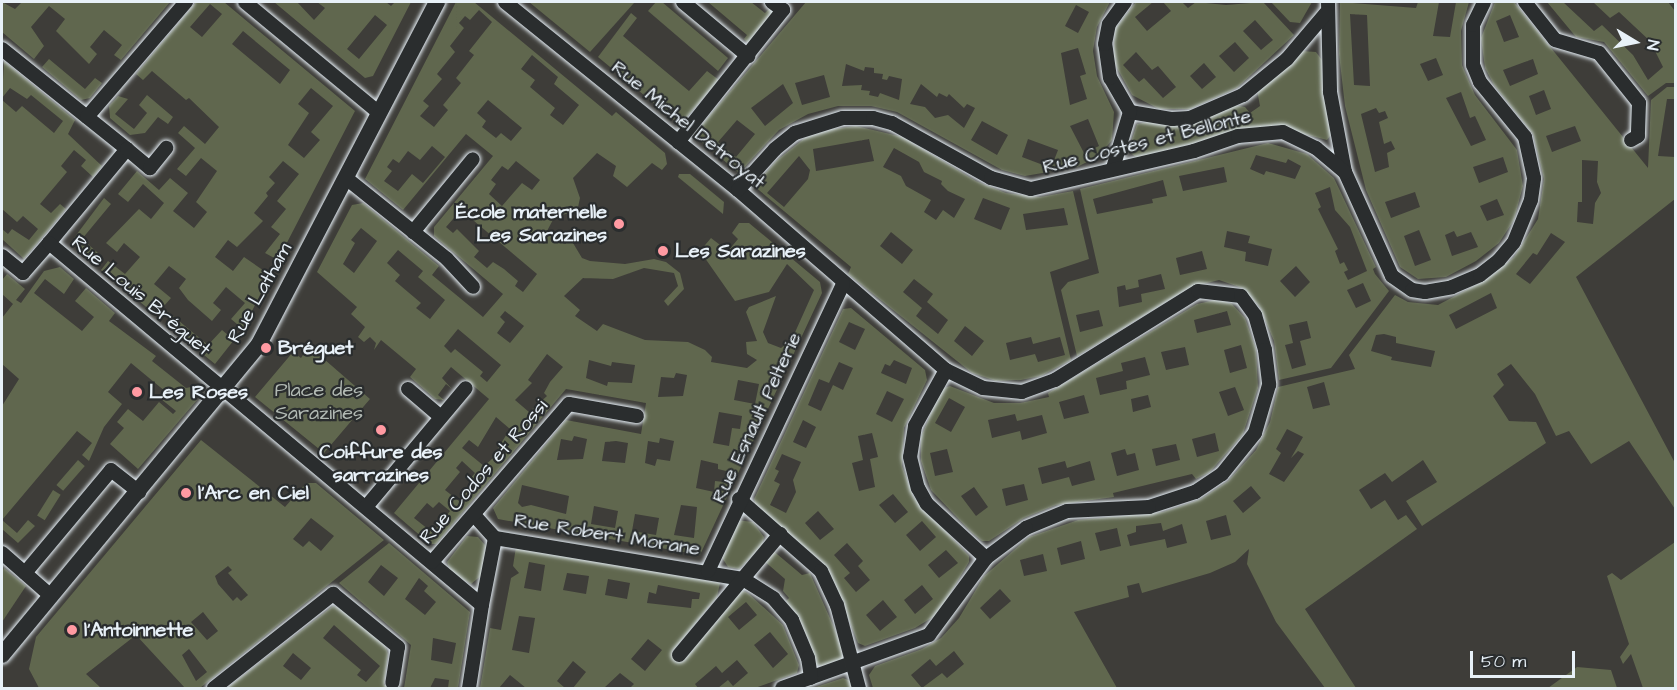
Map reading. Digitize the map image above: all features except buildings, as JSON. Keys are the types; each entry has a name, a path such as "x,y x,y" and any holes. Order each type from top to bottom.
{"street":[{"path":"87,117 186,2"},
{"path":"245,2 380,113"},
{"name":"Rue Latham","path":"2,655 260,344 437,2"},
{"name":"Rue Michel Detroyat","path":"505,2 738,190 843,284 946,370 983,388 1022,392 1055,380 1198,291 1240,296 1255,315 1265,350 1269,385 1255,433 1222,474 1195,492 1149,507 1067,511 1026,528 986,558 929,635 782,688"},
{"path":"683,2 748,56"},
{"path":"678,141 783,10 772,2"},
{"path":"1113,168 1130,112 1110,78 1104,44 1109,24 1125,2"},
{"path":"1327,7 1330,92 1345,172 1385,266 1396,280 1412,290 1438,292 1480,275 1514,242 1532,200 1532,155 1525,137 1480,82 1473,65 1473,25 1484,2"},
{"path":"1525,2 1555,40 1599,53 1639,103 1638,135 1631,140"},
{"name":"Rue Costes et Bellonte","path":"1130,112 1172,119 1190,118 1243,95 1287,59 1327,7"},
{"path":"2,49 150,168 166,148"},
{"name":"Rue Costes et Bellonte","path":"738,190 795,133 843,118 873,118 892,123 991,178 1017,187 1044,188 1113,168 1194,151 1238,136 1283,132 1316,148 1345,172"},
{"path":"49,243 127,149"},
{"path":"413,232 473,159"},
{"path":"346,178 447,259 473,287"},
{"name":"Rue Louis Bréguet","path":"2,255 23,273 49,243 482,605"},
{"name":"Rue Esnault Pelterie","path":"708,570 739,499 843,284"},
{"path":"946,370 915,426 910,457 918,488 927,504 986,558"},
{"path":"366,507 466,388"},
{"path":"408,390 441,417"},
{"name":"Rue Codos et Rossi","path":"432,562 568,404 637,417"},
{"path":"25,573 111,470 139,492"},
{"path":"739,499 821,571 837,605 859,688"},
{"name":"Rue Robert Morane","path":"474,515 495,538 708,570 743,579 773,598 792,620 808,658 811,678"},
{"path":"680,655 780,534"},
{"path":"469,688 495,538"},
{"path":"2,553 50,595"},
{"path":"214,688 333,594 398,647 392,683"}],"green space":[{"path":"2,2 15,9 22,2 170,2 121,60 114,55 122,45 104,30 90,47 97,54 89,64 56,31 65,19 49,6 31,27 44,46 34,59 2,32"},
{"path":"196,2 224,2 355,111 278,260 265,253 280,234 271,227 286,209 277,201 299,174 283,161 269,177 275,183 254,213 263,221 237,247 228,240 215,257 233,271 244,257 270,275 243,329 231,319 245,303 226,287 213,303 221,310 212,321 188,300 179,288 186,279 169,266 154,284 171,298 156,315 101,270 108,261 125,274 140,257 124,243 117,252 106,243 139,209 151,219 164,203 143,184 128,202 118,194 137,171 159,190 170,178 188,193 173,211 194,228 207,212 196,202 217,171 201,158 186,176 177,169 195,148 178,133 184,126 205,144 219,127 189,98 186,100 152,71 143,80 136,74","holes":["210,4 222,14 202,37 190,27","243,31 290,70 280,84 232,44","311,88 333,106 311,132 320,140 304,158 288,145 309,113 298,104"]},
{"path":"274,2 297,2 314,20 325,8 317,2 386,2 391,6 395,2 411,2 373,76 365,78","holes":["375,15 387,25 359,59 347,49"]},
{"path":"456,2 474,2 612,116 616,112 665,153 667,164 662,170 652,163 627,187 613,176 616,166 597,153 573,178 580,198 577,212 555,216 547,231 555,239 573,243 582,258 590,261 625,264 654,259 666,262 680,273 684,289 668,306 664,301 678,286 674,273 644,268 613,279 583,278 564,296 580,310 575,316 597,331 603,324 645,340 688,342 705,350 712,357 711,362 747,368 757,360 747,354 746,342 757,341 746,312 749,307 776,296 763,332 768,343 781,348 792,339 814,290 787,264 769,292 735,301 700,251 711,238 728,251 738,239 732,233 739,223 749,223 820,282 822,293 700,555 498,519 493,508 566,420 641,434 646,403 566,389 436,544 430,544 394,513 489,399 451,367 442,378 452,389 446,384 438,395 444,400 435,399 410,377 416,369 381,340 374,350 376,343 370,337 364,342 358,337 365,327 351,314 357,307 317,272 352,205 363,203 439,266 432,275 483,317 503,294 434,236 434,227 493,156 466,134 403,210 365,179","holes":["479,10 492,22 469,51 474,55 456,78 461,83 443,105 448,110 434,127 420,116 429,106 423,101 442,79 437,74 455,52 450,46 464,28 459,23 465,16 470,20","532,55 558,77 554,84 579,105 563,125 550,115 555,108 530,87 535,80 521,69","488,100 522,128 511,141 501,133 496,138 482,127 486,121 477,113","432,146 445,157 423,183 412,174 398,191 384,181 392,171 387,167 393,159 399,163 408,151 420,160","516,161 540,180 532,190 522,183 502,206 489,194 496,184 491,180 502,166 508,170","461,210 537,274 523,292 515,286 518,281 504,269 493,262 487,268 474,257 479,251 457,229 453,233 446,227","361,228 377,241 354,273 343,264 355,243 351,240","398,250 423,271 418,277 445,300 430,319 416,308 421,303 395,281 400,275 387,263","505,311 524,326 510,343 497,333 505,322 500,317","458,329 501,365 487,382 480,376 483,372 455,349 451,353 444,346","547,354 563,367 550,382 544,393 547,396 529,412 515,400 532,383 528,380","589,360 611,366 612,362 635,365 632,383 608,382 607,386 586,378","676,373 687,375 683,396 658,397 661,377 674,378","738,380 759,384 755,404 734,400","719,412 742,416 740,429 732,428 729,446 713,443","496,417 510,429 498,448 501,451 484,466 462,448 469,440 478,447","574,436 587,439 583,459 557,460 561,439 572,441","660,438 674,441 670,461 657,459 655,466 645,463 648,441 659,443","605,442 628,443 625,463 602,461","701,460 718,464 718,469 726,471 724,482 715,481 714,492 696,488","462,461 475,473 470,479 474,483 459,501 445,490 460,472 456,468","522,485 569,496 566,514 531,505 522,507 518,503","439,502 450,511 433,533 414,518 427,503 433,508","681,505 697,507 694,538 674,535","594,506 618,511 615,528 591,524","635,514 659,518 656,535 632,531"]},
{"path":"529,2 633,2 634,3 590,52"},
{"path":"656,2 662,2 728,58 718,71 648,11"},
{"path":"708,2 751,2 765,13 771,7 773,12 757,40 748,43 744,39 747,35"},
{"path":"806,2 1110,2 1097,27 1093,51 1097,76 1114,112 1112,140 1099,156 1077,167 1025,176 1002,170 897,112 871,106 838,106 808,114 779,130 739,173 693,135","holes":["1076,5 1089,12 1078,33 1065,26","1078,48 1086,74 1080,76 1087,99 1070,105 1061,53","846,64 864,71 865,67 874,68 874,73 883,74 882,79 887,80 889,76 902,79 899,100 880,93 878,97 869,95 870,91 861,90 862,85 842,86","824,75 830,97 802,105 795,83","783,84 793,103 765,126 751,108","921,84 937,97 939,93 947,97 949,94 964,108 967,104 975,108 964,128 948,115 935,118 925,107 910,104","1088,119 1099,146 1084,153 1070,126","737,120 755,134 736,157 718,142","982,121 1008,135 997,155 971,140","1028,139 1058,150 1051,168 1022,157"]},
{"path":"1136,2 1153,2 1135,17 1147,31 1171,11 1163,2 1182,2 1188,8 1196,2 1226,5 1263,2 1294,35 1237,88 1190,109 1159,109 1132,95 1113,61 1115,29","holes":["1255,20 1273,40 1261,50 1243,31","1235,42 1249,58 1234,72 1219,56","1136,52 1152,70 1158,66 1176,87 1163,98 1144,78 1139,82 1123,65","1204,63 1216,77 1202,89 1190,76"]},
{"path":"1271,2 1312,2 1300,23 1290,22"},
{"path":"1340,2 1416,8 1418,2 1439,2 1433,36 1450,37 1456,2 1469,2 1461,31 1462,65 1475,95 1517,150 1523,186 1514,220 1499,243 1476,261 1446,277 1418,279 1400,267 1366,190 1345,106 1339,54","holes":["1350,14 1367,15 1370,86 1354,85","1436,58 1443,75 1428,81 1420,64","1461,92 1470,118 1475,116 1486,140 1471,146 1446,98","1376,108 1379,113 1385,111 1388,118 1379,122 1384,144 1391,141 1395,149 1387,153 1389,167 1375,172 1361,114","1503,157 1508,172 1479,183 1473,167","1415,192 1420,207 1391,218 1385,202","1497,199 1504,215 1487,221 1480,206","1419,230 1431,260 1415,266 1404,236","1454,231 1457,237 1471,232 1478,247 1452,256 1445,235"]},
{"path":"1495,2 1514,2 1648,168 1651,100 1667,87 1675,87 1675,99 1667,99 1658,156 1675,157 1675,199 1576,277 1675,463 1675,509 1629,441 1591,464 1569,431 1556,436 1535,394 1511,364 1497,374 1504,385 1493,396 1509,421 1536,422 1546,443 1422,526 1406,501 1437,482 1423,460 1392,482 1385,473 1359,490 1371,509 1385,500 1398,520 1406,515 1417,529 1305,609 1356,688 1325,688 1276,622 1247,564 1249,549 1235,562 1210,573 1142,593 1139,583 1127,586 1129,597 1074,612 1117,688 922,688 873,688 869,675 875,666 922,649 941,638 959,618 984,576 1029,537 1078,520 1163,512 1201,499 1228,481 1256,450 1270,422 1278,387 1355,369 1349,355 1395,295 1408,302 1438,305 1487,279 1514,257 1538,219 1544,179 1533,134 1494,85 1485,68 1481,38","holes":["1510,15 1519,37 1504,42 1496,21","1533,59 1538,74 1510,86 1503,70","1544,90 1551,109 1536,115 1529,96","1575,126 1581,141 1552,152 1546,136","1582,160 1598,161 1597,182 1601,193 1595,203 1593,224 1577,222 1578,202 1582,202","1551,233 1565,242 1530,284 1516,274 1533,253 1537,255","1491,293 1497,308 1456,329 1449,315","1376,335 1396,337 1396,343 1435,351 1431,367 1391,360 1392,357 1371,351","1324,382 1330,405 1313,409 1307,387","1287,429 1303,437 1291,458 1298,451 1304,454 1284,482 1269,474 1281,453 1276,449","1251,486 1261,498 1243,513 1233,501","1226,515 1231,535 1211,540 1206,521","1161,523 1163,531 1182,524 1187,543 1167,548 1165,539 1130,546 1127,535 1136,532 1136,526","1117,528 1121,546 1100,551 1095,533","1081,541 1085,559 1061,565 1057,548","1043,554 1047,571 1024,576 1020,560","1000,589 1011,601 990,619 980,608","954,651 964,664 947,678 942,673 922,688 911,675 930,659 936,666"]},
{"path":"1547,2 1563,2 1594,31 1602,25 1633,55 1648,80 1663,67 1650,41 1619,12 1610,18 1593,2 1668,2 1675,11 1675,83 1666,83 1648,96 1604,42 1576,37"},
{"path":"631,13 637,18 623,36 689,91 707,71 719,80 680,125 598,57"},
{"path":"1302,51 1316,52 1322,60 1333,132 1327,140 1296,132 1222,136 1137,158 1128,151 1137,124 1234,105 1245,107 1250,113 1260,106 1257,90"},
{"path":"49,59 85,89 95,78 102,83 90,98 81,100 42,67"},
{"path":"4,61 75,120 68,134 102,166 93,177 81,166 86,160 74,150 61,166 67,172 40,204 51,213 60,204 66,209 24,259 2,239 2,229 8,234 12,229 29,240 38,229 23,216 17,222 2,209 2,100 16,112 22,106 54,133 63,121 31,95 27,99 10,88 2,98"},
{"path":"147,95 173,117 168,124 158,117 145,133 130,135 110,118 109,106 118,96 128,99 115,114 134,129 147,113 139,105"},
{"path":"856,126 903,137 976,181 1006,193 1040,197 1073,191 1089,259 1050,272 1071,360 1041,376 1021,380 996,381 972,373 848,274 851,267 754,186 776,161 806,137 825,130","holes":["869,139 874,161 816,171 813,149","894,148 919,162 924,172 942,181 941,184 948,191 965,199 954,218 943,210 936,220 924,212 931,200 906,186 901,176 883,167","799,156 810,170 808,179 784,207 767,193","983,198 1010,208 1001,230 974,219","1064,208 1068,225 1026,230 1023,214","891,232 913,250 902,264 880,246","914,279 933,294 927,302 948,320 938,334 916,316 922,308 903,292","965,326 984,341 972,356 954,341","1031,337 1033,344 1060,337 1065,355 1038,362 1035,354 1010,360 1006,343"]},
{"path":"1268,143 1307,154 1334,178 1376,267 1373,269 1375,274 1389,291 1331,368 1279,380 1274,341 1259,306 1242,288 1219,280 1191,287 1077,356 1061,290 1068,282 1099,273 1080,189","holes":["1256,155 1286,163 1288,159 1301,166 1295,179 1266,171 1264,175 1250,169","1224,167 1227,182 1183,191 1179,176","1163,180 1167,196 1152,199 1153,203 1097,214 1093,199","1330,187 1335,210 1350,227 1367,271 1348,280 1344,272 1348,270 1344,262 1340,264 1335,251 1338,249 1318,209 1321,207 1315,193","1227,231 1250,236 1248,243 1272,249 1268,266 1245,261 1246,252 1224,247","1202,251 1207,269 1180,275 1176,258","1296,266 1310,282 1295,297 1280,281","1161,274 1165,289 1141,294 1142,302 1119,307 1117,287 1125,285 1126,290 1139,287 1138,280","1363,283 1371,301 1356,308 1347,290","1099,310 1103,326 1080,332 1076,315","1307,321 1311,338 1300,341 1306,365 1292,369 1285,345 1293,343 1289,325"]},
{"path":"679,174 690,174 724,202 723,214 678,177"},
{"path":"104,198 111,204 82,239 98,253 90,261 76,247 74,238"},
{"path":"60,267 74,279 64,294 45,279 34,293 82,331 94,317 75,301 86,288 115,313 109,321 156,356 152,361 186,388 191,387 197,400 138,469 110,444 124,428 117,422 128,409 143,421 159,402 173,414 176,411 161,399 166,392 131,363 108,392 122,404 104,427 89,461 82,455 92,443 77,431 2,520 2,406 19,379 2,364 2,318 13,304 2,294 2,280 7,274 25,289 16,300 21,303 44,271"},
{"path":"1219,299 1232,304 1245,318 1256,349 1258,388 1243,434 1210,472 1196,479 1192,474 1113,493 1114,497 1056,505 1024,518 989,541 982,541 971,532 931,490 921,461 921,437 941,389 950,386 994,403 1020,403 1049,397 1048,393 1197,304","holes":["1227,311 1231,325 1197,333 1194,320","1241,345 1247,368 1230,373 1224,350","1185,347 1189,365 1166,370 1161,352","1145,357 1150,375 1126,381 1127,389 1100,395 1096,378 1123,371 1121,363","1235,387 1244,410 1228,416 1219,392","1084,395 1089,413 1064,419 1059,402","1148,395 1151,407 1133,412 1131,399","949,398 965,407 951,432 935,423","1015,414 1017,421 1042,415 1047,433 1022,440 1020,431 992,438 988,420","1215,433 1219,451 1197,457 1192,439","1176,444 1180,460 1156,466 1152,449","947,449 953,472 935,476 930,453","1125,449 1127,455 1135,453 1139,470 1117,476 1111,453","1065,461 1067,468 1090,461 1095,480 1072,486 1069,477 1042,484 1038,468","1024,484 1028,500 1006,506 1002,489","974,487 988,507 976,516 961,496"]},
{"path":"851,308 925,370 927,380 904,428 902,466 914,498 969,556 969,562 938,614 915,628 865,646 858,643 833,580 822,564 756,506 754,499 843,309","holes":["849,322 865,329 855,350 839,342","894,360 912,368 906,384 881,373 885,364 890,366","839,362 853,368 843,390 833,385 821,411 808,405 819,379 829,383","887,391 904,399 892,422 876,414","803,420 816,427 806,448 793,442","872,433 878,457 870,459 875,487 859,491 852,463 863,460 858,436","782,454 801,462 793,480 796,492 786,513 770,505 780,484 774,481 779,471 775,469","893,494 908,512 895,523 879,505","818,511 834,529 820,540 805,523","922,521 936,537 920,551 906,535","847,543 863,561 858,566 870,580 856,592 844,578 850,573 834,555","946,550 958,563 939,578 928,565","922,585 933,599 915,614 904,600","883,600 897,617 880,631 866,615"]},
{"path":"173,316 208,345 222,330 234,340 215,364 166,324"},
{"name":"Place des Sarazines","path":"309,346 370,399 324,453 255,397 293,352 301,358"},
{"path":"201,440 285,507 306,483 316,483 384,540 200,688 185,688 136,635 86,674 101,688 39,688 29,669 36,637","holes":["311,518 334,536 321,551 309,541 303,547 293,539","228,566 232,570 228,573 248,595 241,601 237,597 233,601 218,584 215,576","203,612 218,631 207,640 191,622","189,649 207,672 196,681 182,655"]},
{"path":"78,460 85,466 63,491 56,485"},
{"path":"53,490 61,495 45,520 37,515"},
{"path":"2,520 17,533 28,520 35,526 18,543 2,529"},
{"path":"736,520 753,522 764,537 762,546 739,569 728,567 721,556"},
{"path":"467,536 478,537 486,546 482,575 471,584 451,573 447,562"},
{"path":"1675,542 1675,688 1643,688 1631,654 1623,664 1620,657 1629,644 1607,576 1612,573 1621,580"},
{"path":"389,543 470,612 458,688 448,688 449,680 435,678 430,688 404,688 411,645 339,583","holes":["381,565 398,578 384,596 368,582","419,578 428,586 424,591 436,602 425,615 405,599","433,638 456,643 452,664 431,660"]},
{"path":"516,547 720,583 717,597 672,652 681,661 741,590 748,593 783,625 799,665 797,673 755,688 718,688 728,680 733,686 748,673 737,660 722,673 716,666 695,684 698,688 630,688 634,684 620,673 604,688 573,688 586,672 573,661 557,681 565,688 526,688 510,675 499,688 480,688 490,628 501,630 511,578 519,573 513,566","holes":["529,562 545,565 541,591 524,588","567,573 589,576 586,594 563,590","608,579 630,583 627,599 605,595","658,585 700,593 699,599 692,599 691,608 647,603 649,592 656,594","746,602 757,615 739,630 728,617","519,616 535,618 529,653 512,650","770,632 788,654 773,668 754,645","648,639 662,650 645,671 631,659"]},
{"path":"771,549 802,575 810,573 845,652 843,661 826,668 815,664 808,638 786,601 789,598 783,591 785,579 763,560"},
{"path":"4,568 26,586 2,622 2,572"},
{"path":"333,606 340,608 385,645 388,654 384,685 402,688 227,688","holes":["334,625 380,666 366,682 357,675 361,670 323,638","293,653 311,668 301,680 283,666"]},
{"path":"1577,667 1611,670 1617,688 1548,688"},
{"path":"843,678 851,681 853,688 813,688"}],"place":[{"name":"École maternelle Les Sarazines","path":"619,224"},
{"name":"Les Sarazines","path":"663,251"},
{"name":"Bréguet","path":"266,348"},
{"name":"Les Roses","path":"137,392"},
{"name":"Coiffure des sarrazines","path":"381,430"},
{"name":"l'Arc en Ciel","path":"186,493"},
{"name":"l'Antoinnette","path":"72,630"}]}
